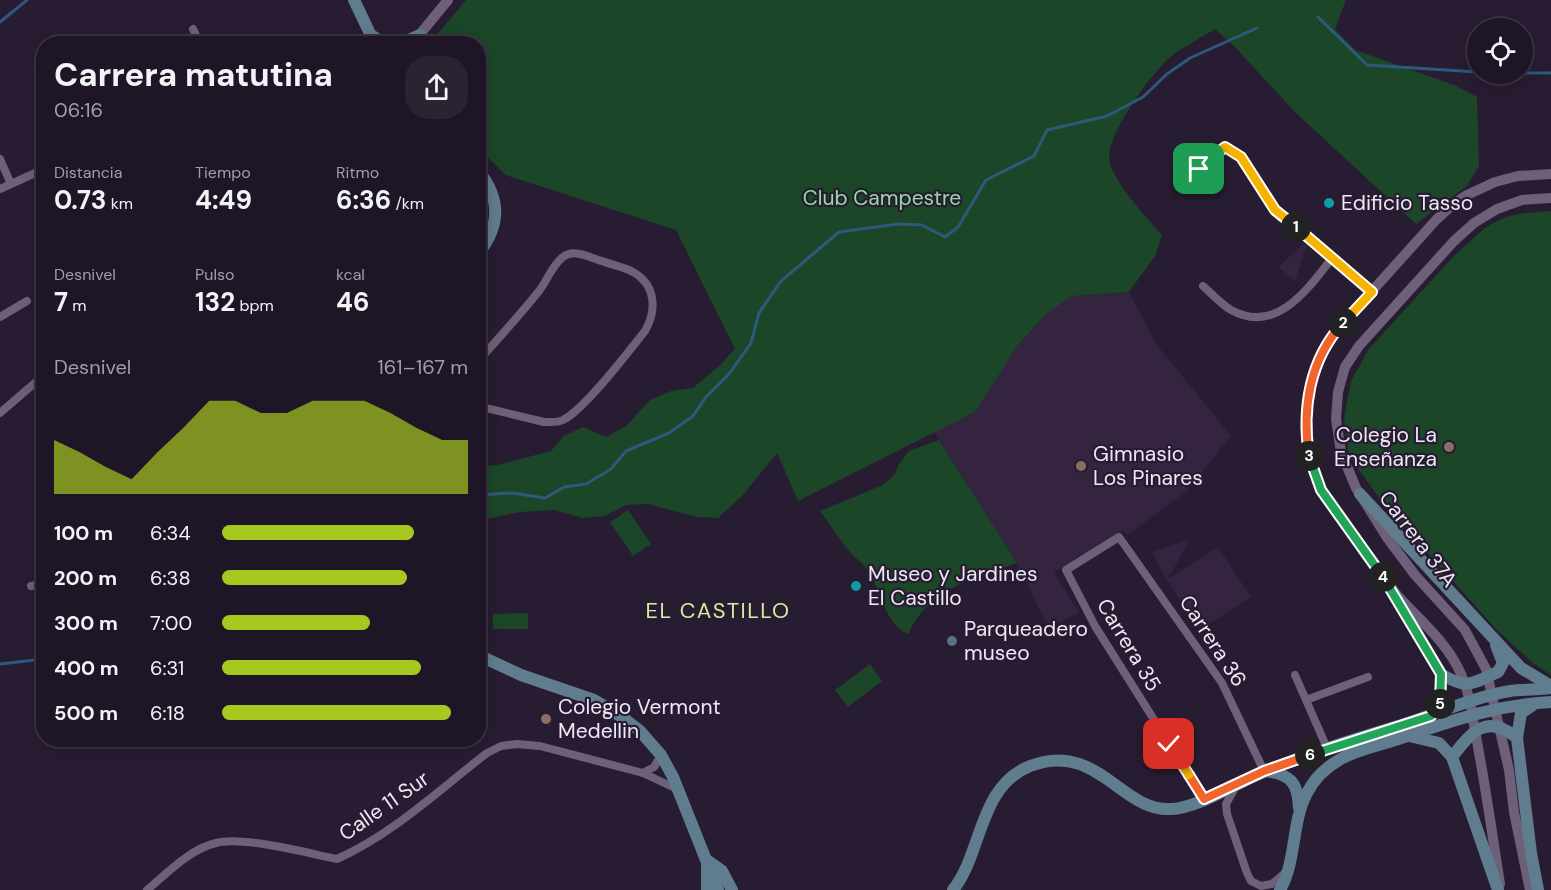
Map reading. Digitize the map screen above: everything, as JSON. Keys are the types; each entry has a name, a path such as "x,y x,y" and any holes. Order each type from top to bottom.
{"main road":[{"path":"354,0 372,36"},
{"path":"486,183 490,189 496,213 492,233 486,242"},
{"path":"1360,494 1521,668 1551,687"},
{"path":"1389,585 1441,674 1441,702 1431,716"},
{"path":"1441,674 1464,686 1498,672 1503,663 1491,635"},
{"path":"486,659 521,675 601,704 640,731 661,755 708,861 718,890"},
{"path":"952,890 964,871 990,803 1008,781 1029,767 1047,761 1067,761 1081,765 1102,774 1147,805 1160,809 1173,809 1204,799 1264,771 1327,748 1511,691 1551,687"},
{"path":"1299,812 1312,785 1324,770 1349,755 1491,709 1551,702"},
{"path":"1536,703 1521,712 1517,738 1531,853 1538,890"},
{"path":"1452,757 1464,740 1476,730 1486,726 1497,725 1507,729 1517,738"},
{"path":"1408,736 1439,743 1452,757 1500,890"},
{"path":"1264,771 1278,773 1290,779 1298,795 1299,812 1288,870 1280,890"},
{"path":"707,890 708,861"},
{"path":"708,861 722,871 732,890"}],"street":[{"path":"418,36 448,0"},
{"path":"193,28 196,36"},
{"path":"1192,178 1208,160 1225,147 1241,157 1275,210 1372,292"},
{"path":"0,159 11,184"},
{"path":"0,189 36,172"},
{"path":"1500,890 1481,759 1468,695 1461,673 1434,635 1389,585 1321,490 1309,456 1305,428 1306,413 1309,390 1319,359 1328,343 1337,330 1436,220 1465,196 1495,182 1518,176 1551,174"},
{"name":"Carrera 37A","path":"1530,890 1514,812 1509,770 1486,669 1474,643 1415,575 1388,539 1360,494 1348,473 1341,452 1336,419 1338,392 1345,368 1359,346 1454,241 1474,223 1497,209 1522,200 1551,198"},
{"path":"486,352 540,290 557,262 567,254 577,253 632,271 648,286 653,298 652,320 645,331 582,405 563,420 554,423 544,422 486,408"},
{"path":"1203,286 1229,309 1241,314 1265,316 1278,313 1290,306 1332,258"},
{"path":"0,317 27,301"},
{"path":"0,413 36,382"},
{"name":"Carrera 35","path":"1119,537 1065,570 1095,626 1204,799"},
{"name":"Carrera 36","path":"1119,537 1222,683 1264,771"},
{"path":"31,586 36,585"},
{"path":"1295,675 1327,748"},
{"path":"1306,700 1368,677"},
{"name":"Calle 11 Sur","path":"147,890 175,866 196,852 216,843 241,841 337,859 352,853 384,833 487,753 501,746 518,744 540,746 643,773 678,790"},
{"path":"643,773 654,766 661,755"},
{"path":"1239,783 1230,793 1226,804 1227,814 1247,873 1251,880 1261,886 1272,884 1288,870"}],"shaded area":[{"path":"1309,239 1295,281 1278,267"},
{"name":"Gimnasio Los Pinares","path":"1129,292 1157,345 1231,436 1186,492 1127,535 1123,530 1054,572 1079,613 1048,627 1017,563 934,432 975,412 1018,345 1046,314 1072,296"},
{"path":"1190,539 1168,579 1218,547 1251,597 1200,630 1167,580 1152,552"}],"green space":[{"name":"Club Campestre","path":"466,0 1346,0 1335,29 1355,50 1454,85 1477,97 1479,166 1467,186 1416,224 1295,112 1232,44 1215,29 1176,53 1157,70 1122,120 1111,146 1110,165 1115,175 1162,235 1155,256 1129,292 1072,296 1046,314 1018,345 975,412 798,501 777,453 742,496 718,518 697,517 648,504 626,505 605,516 583,518 554,510 520,512 486,520 486,466 498,465 551,451 564,436 583,427 606,437 626,426 650,400 671,391 693,388 735,349 676,230 506,175 486,156 486,36 436,36"},
{"name":"Colegio La Enseñanza","path":"1551,211 1551,675 1534,664 1496,629 1382,502 1349,456 1344,418 1351,381 1368,350 1451,259 1493,223 1509,216"},
{"path":"939,440 1017,563 969,580 941,595 917,618 908,634 900,629 889,615 865,566 852,555 820,511 883,485 895,474 909,451"},
{"path":"628,510 651,544 633,556 610,522"},
{"path":"528,613 528,629 493,629 493,614"},
{"path":"870,664 882,681 848,707 835,690"}],"waterway":[{"path":"0,22 27,0"},
{"path":"1318,17 1367,65 1467,71"},
{"path":"486,495 512,493 545,498 564,487 586,484 611,469 626,451 669,433 693,416 706,397 729,374 751,343 759,313 781,281 839,232 898,224 922,225 945,237 958,227 986,180 1034,156 1047,130 1107,116 1143,97 1167,74 1190,58 1257,28"},
{"path":"1533,73 1551,73"},
{"path":"0,664 36,660"}],"place":[{"name":"Edificio Tasso","path":"1329,203"},
{"name":"Colegio La Enseñanza","path":"1449,447"},
{"name":"Gimnasio Los Pinares","path":"1081,466"},
{"name":"Museo y Jardines El Castillo","path":"856,586"},
{"name":"Parqueadero museo","path":"952,641"},
{"name":"Colegio Vermont Medellin","path":"546,719"}],"district":[{"name":"EL CASTILLO","path":"718,610"}],"route":[{"path":"1169,744 1204,799 1264,771 1327,748 1431,716 1441,702 1441,674 1389,585 1321,490 1309,456 1305,428 1306,413 1309,390 1319,359 1337,330 1372,292 1275,210 1241,157 1225,147 1199,169"}]}
